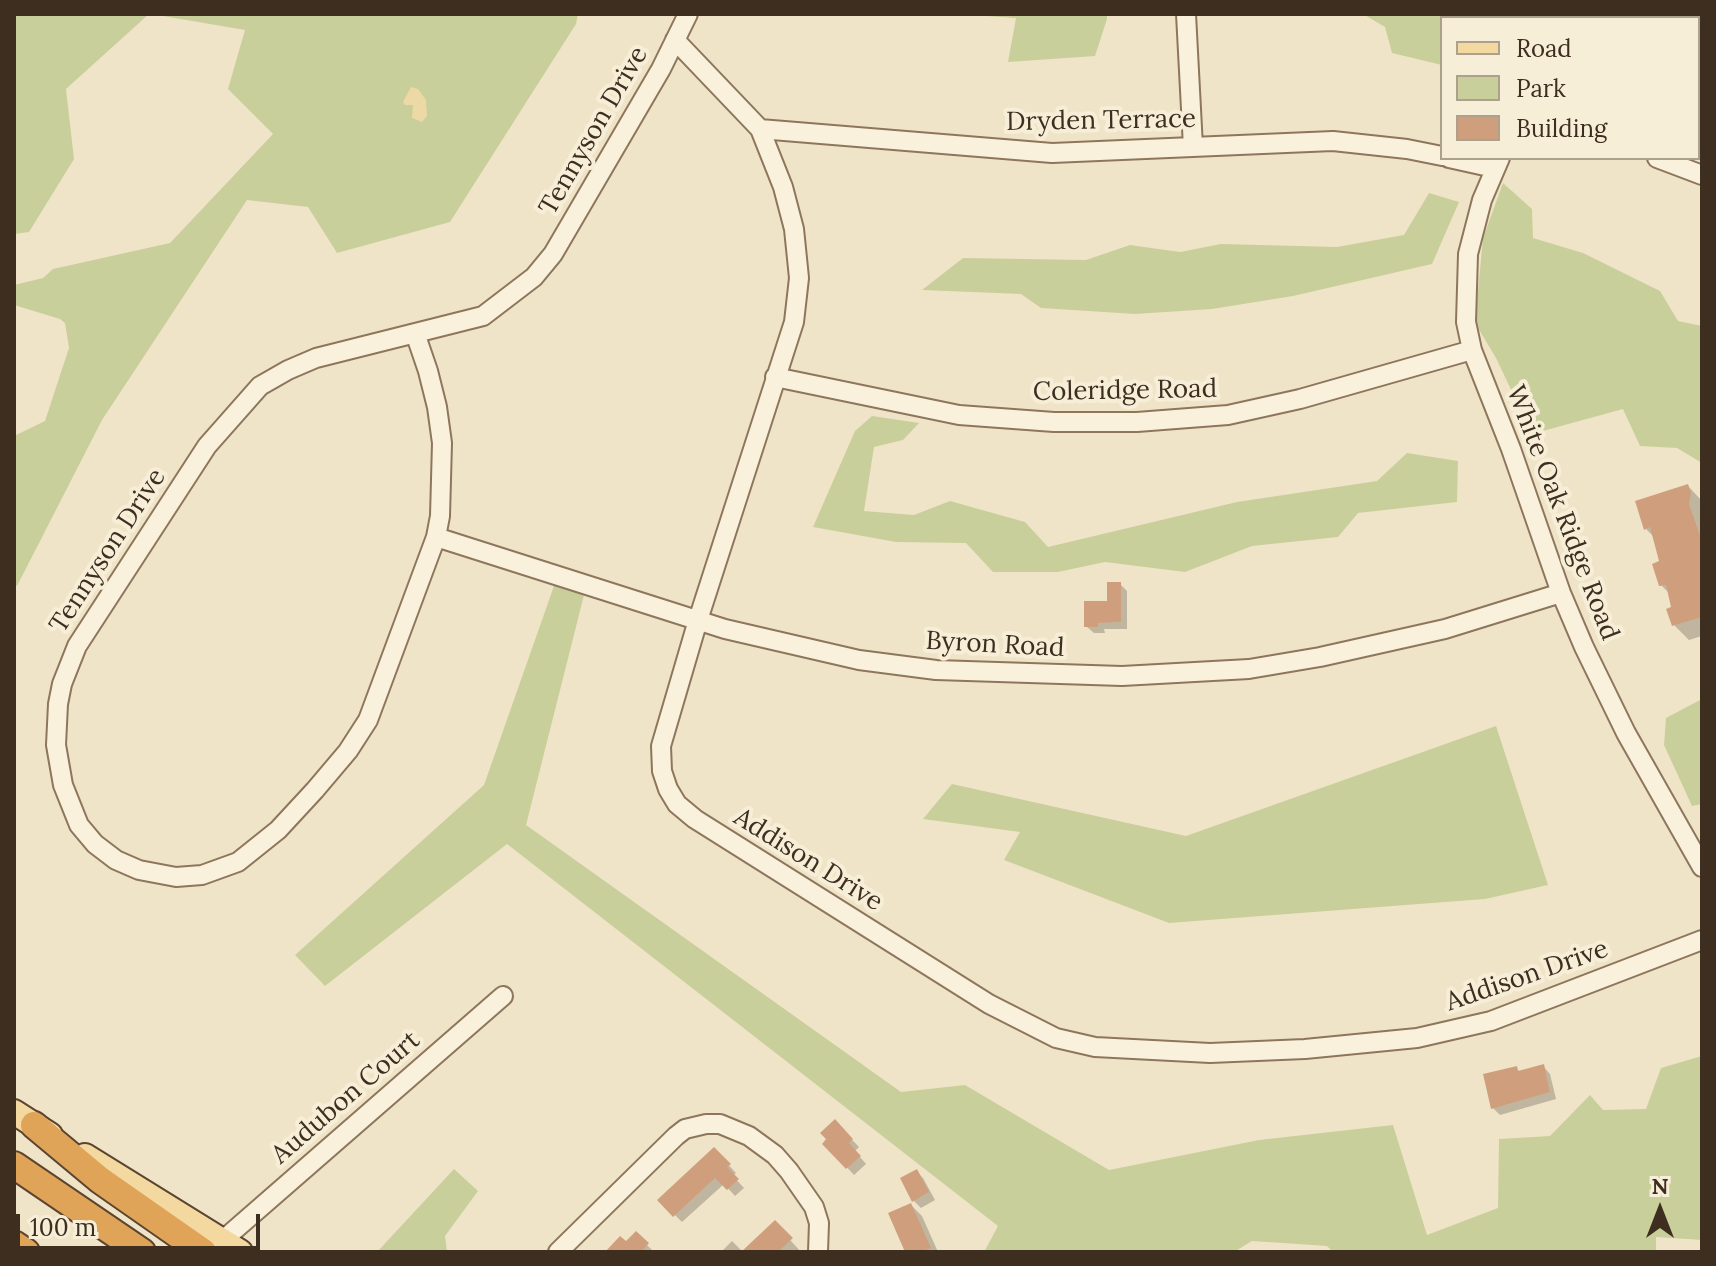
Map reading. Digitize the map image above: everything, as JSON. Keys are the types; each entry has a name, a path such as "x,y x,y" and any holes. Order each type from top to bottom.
{"highway":[{"path":"24,1119 100,1180 222,1248"},
{"path":"14,1165 142,1252"},
{"path":"14,1244 26,1252"}],"street":[{"name":"Tennyson Drive","path":"415,333 428,371 442,443 443,480 436,537 368,720 348,751 278,830 248,855 202,875 176,877 116,860 86,835 69,805 58,765 56,724 62,684 77,646 198,459 237,409 260,386 316,358 415,333 483,316 534,277 553,254 661,69 688,14"},
{"path":"1186,14 1193,147"},
{"name":"Addison Drive","path":"675,40 760,129 783,187 794,229 799,278 794,322 698,620 661,746 662,771 677,804 695,819 989,1004 1056,1038 1095,1047 1210,1053 1305,1049 1417,1038 1491,1021 1702,940"},
{"name":"Dryden Terrace","path":"760,129 1052,153 1333,141 1440,156"},
{"path":"1468,160 1497,163"},
{"path":"1662,160 1702,175"},
{"name":"White Oak Ridge Road","path":"1497,163 1474,226 1468,254 1466,322 1472,350 1511,449 1561,593 1626,733 1702,867"},
{"name":"Coleridge Road","path":"775,377 959,415 1054,422 1137,422 1228,415 1300,399 1472,350"},
{"name":"Byron Road","path":"436,537 725,629 846,657 921,668 1122,676 1249,669 1320,657 1445,629 1561,593"},
{"name":"Audubon Court","path":"222,1248 503,996"},
{"path":"558,1252 676,1136 691,1126 720,1124 749,1136 775,1155 789,1171 814,1207 819,1223 818,1252"}],"green space":[{"path":"14,14 149,14 66,89 74,159 29,232 14,234"},
{"path":"151,14 578,14 576,24 450,222 337,253 308,207 247,200 102,420 17,586 14,583 14,436 45,421 69,348 65,323 14,305 14,285 43,278 53,269 170,243 273,134 228,89 245,30"},
{"path":"955,14 1107,14 1107,19 1095,56 1008,62 1016,18"},
{"path":"1363,14 1474,16 1440,16 1440,65 1392,53 1385,27"},
{"path":"1702,14 1702,63 1700,16 1678,16"},
{"path":"1503,183 1532,209 1533,238 1583,253 1660,291 1678,321 1702,326 1702,463 1677,448 1640,446 1623,409 1532,434 1496,358 1475,323 1483,238"},
{"path":"1429,193 1459,202 1432,264 1293,296 1212,309 1135,314 1041,308 1021,294 922,290 963,258 1086,260 1130,245 1180,252 1221,244 1337,247 1404,235"},
{"path":"872,416 919,423 903,440 874,447 864,511 914,515 950,501 1025,522 1048,547 1237,502 1377,481 1407,453 1458,461 1457,502 1358,513 1338,537 1252,546 1185,572 1105,562 1058,572 993,572 966,543 896,542 813,527 855,431"},
{"path":"555,583 584,595 526,825 901,1092 965,1085 1109,1170 1259,1140 1393,1125 1427,1235 1498,1208 1499,1139 1550,1136 1590,1095 1603,1110 1646,1109 1661,1068 1702,1056 1702,1240 1656,1237 1656,1252 1333,1252 1327,1246 1252,1241 1234,1252 984,1252 998,1226 507,844 325,986 295,955 484,785"},
{"path":"1702,699 1702,804 1692,806 1664,745 1666,718"},
{"path":"1496,726 1548,885 1485,899 1169,923 1004,860 1020,832 923,819 952,784 1186,836"},
{"path":"454,1169 478,1191 445,1236 447,1252 377,1252"}],"sand":[{"path":"411,87 418,89 426,100 427,116 422,122 412,118 413,105 403,102"}],"building":[{"path":"1688,484 1691,493 1689,504 1702,541 1702,617 1672,626 1666,609 1671,607 1666,585 1659,586 1652,564 1659,561 1650,527 1644,530 1635,501"},
{"path":"1107,582 1121,582 1121,622 1084,627 1084,601 1107,601"},
{"path":"1544,1064 1550,1092 1491,1109 1483,1074 1517,1066 1518,1071"},
{"path":"835,1119 853,1139 849,1143 861,1156 846,1169 822,1144 826,1139 820,1133"},
{"path":"714,1147 731,1164 727,1167 739,1179 727,1190 715,1178 673,1217 657,1200"},
{"path":"917,1169 929,1192 912,1202 900,1178"},
{"path":"911,1203 931,1248 921,1252 905,1252 888,1213"},
{"path":"775,1220 793,1238 778,1252 741,1252"},
{"path":"636,1231 649,1243 641,1252 605,1252 620,1236 626,1241"}]}
